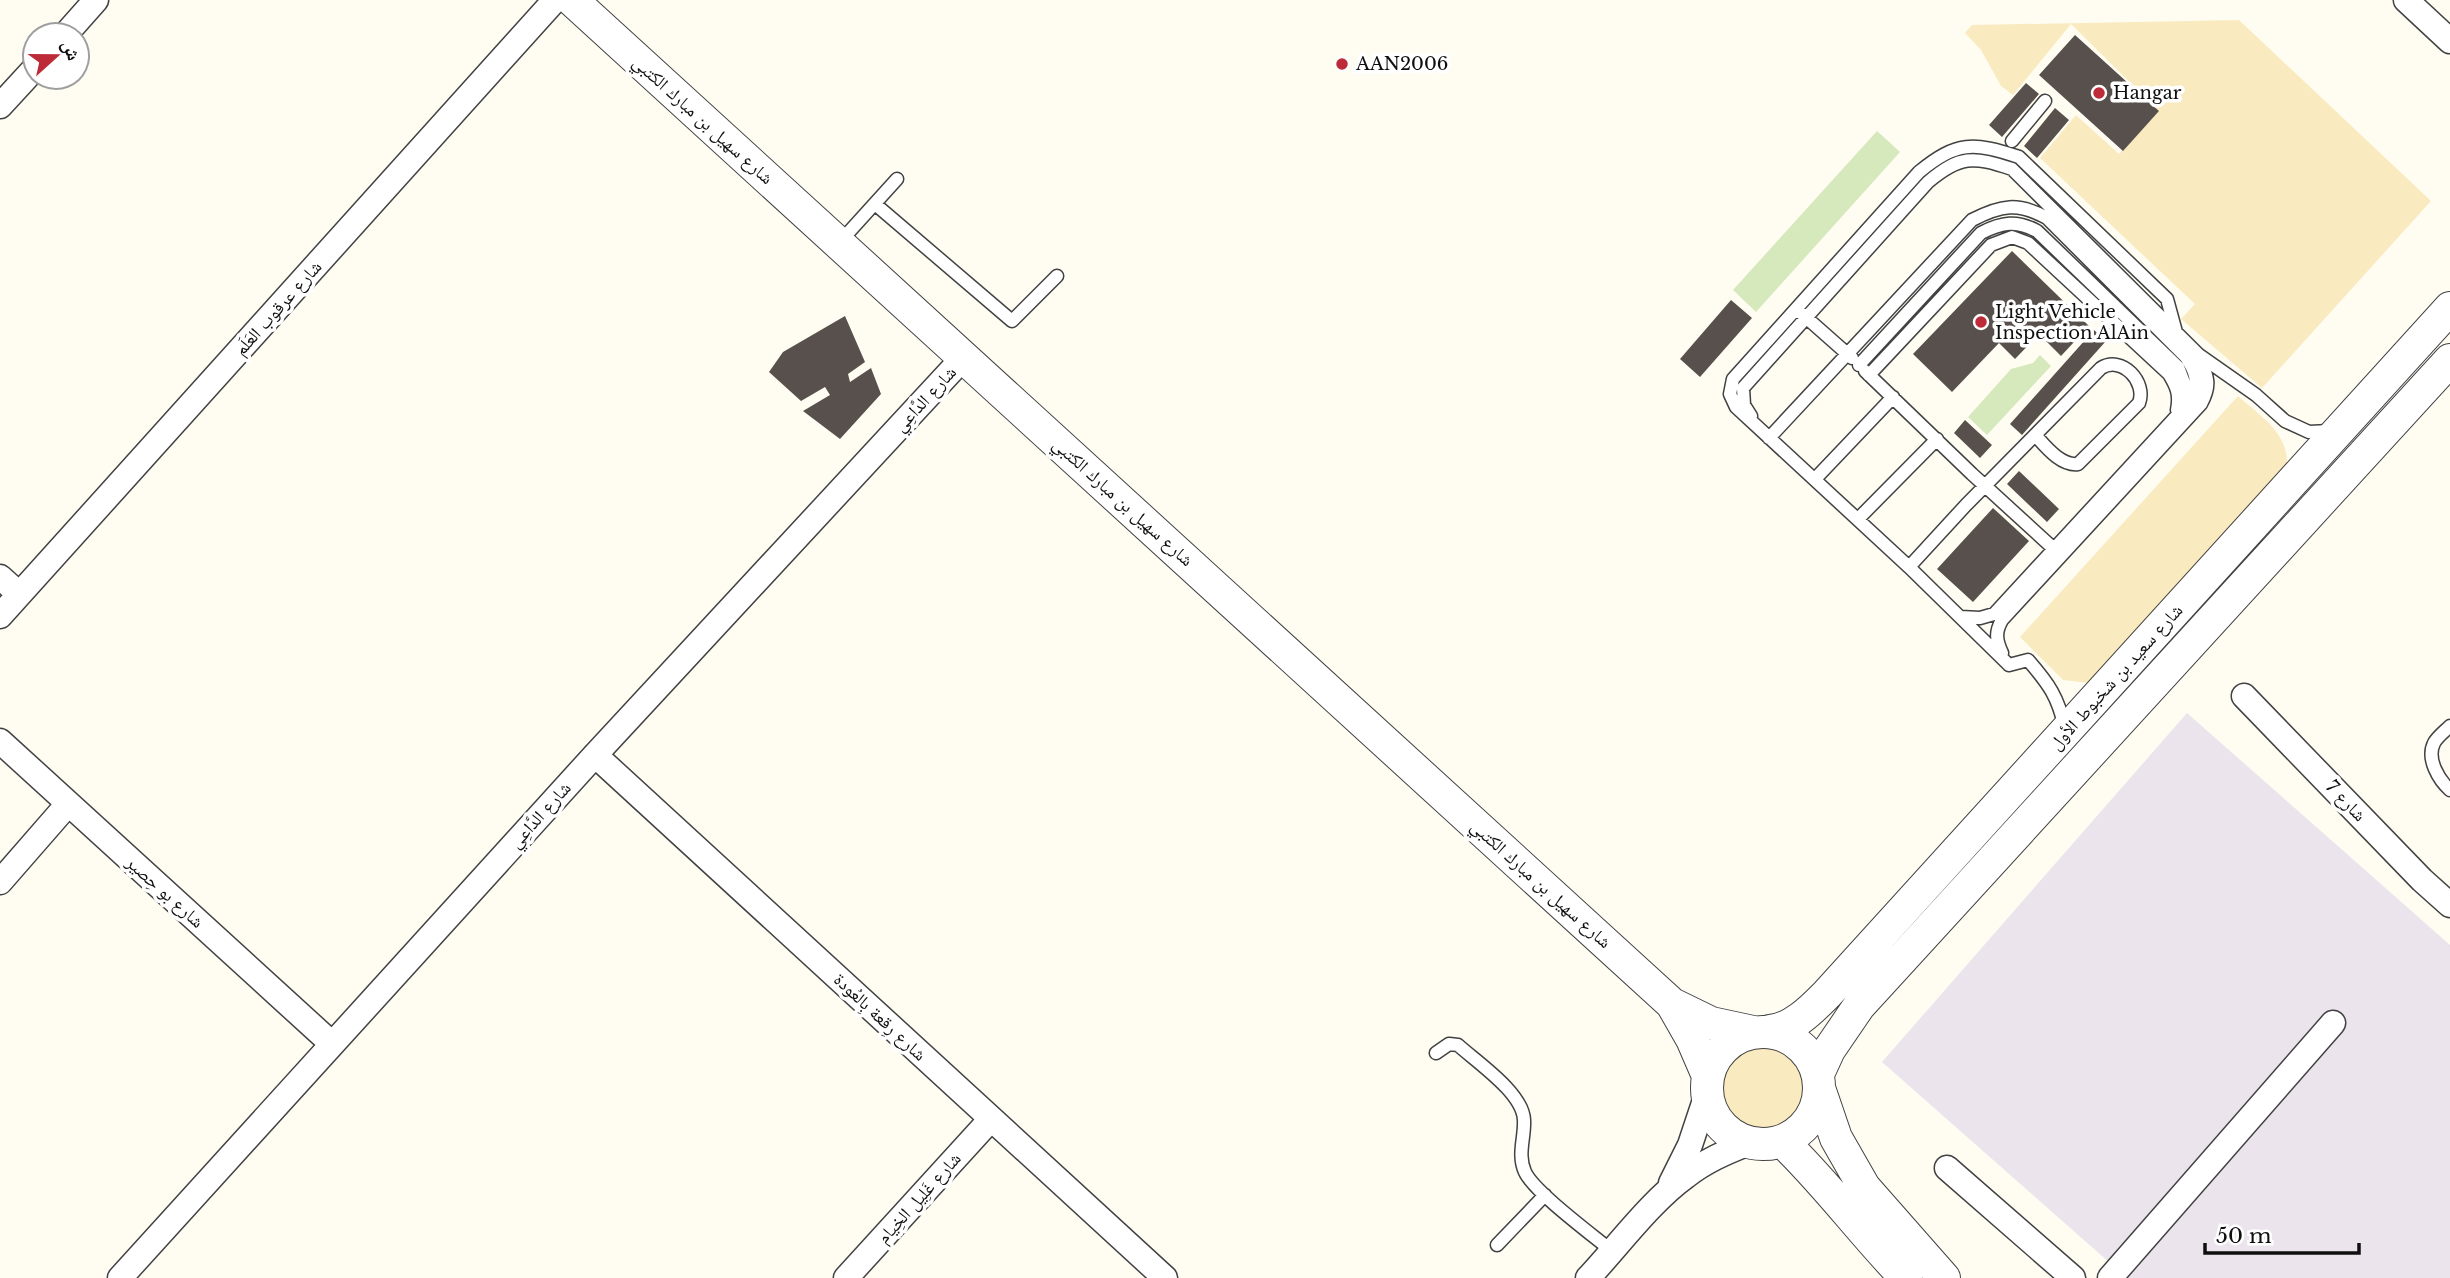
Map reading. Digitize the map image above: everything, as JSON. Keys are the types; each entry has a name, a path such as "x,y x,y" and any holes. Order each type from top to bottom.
{"street":[{"path":"77,21 96,0"},
{"name":"شارع عرقوب العَلَم","path":"0,616 555,0"},
{"name":"شارع سهيل بن مبارك الكتبي","path":"572,0 1672,1004 1711,1023 1762,1032"},
{"path":"2406,0 2450,41"},
{"path":"0,106 21,83"},
{"name":"شارع سعيد بن شخبوط الأول","path":"1762,1032 1781,1030 1827,994 2450,308"},
{"name":"شارع الدَّاعِي","path":"120,1278 331,1043 964,356"},
{"name":"شارع سعيد بن شخبوط الأول","path":"1819,1082 1829,1050 1860,1006 2450,360"},
{"path":"0,577 19,594"},
{"name":"شارع 7","path":"2244,696 2422,880 2450,905"},
{"name":"شارع بو حِصير","path":"0,740 331,1043"},
{"name":"شارع رِقعة بِالعُودة","path":"595,755 1165,1278"},
{"path":"0,882 68,803"},
{"name":"شارع سهيل بن مبارك الكتبي","path":"1672,1004 1692,1039 1707,1085"},
{"path":"2110,1278 2333,1023"},
{"path":"1666,1193 1690,1145 1714,1060 1723,1047 1737,1037 1762,1032 1787,1036 1801,1045 1812,1058 1836,1138 1848,1163 1864,1187 1944,1278"},
{"path":"1707,1085 1712,1110 1720,1125 1733,1136 1749,1143 1765,1144 1782,1141 1797,1134 1808,1122 1816,1107 1819,1082"},
{"name":"شارع غَلِيل الخِيام","path":"846,1278 991,1119"},
{"path":"1782,1141 1814,1172 1860,1229 1906,1278"},
{"path":"1588,1278 1666,1193 1704,1163 1749,1143"},
{"path":"1947,1168 2073,1278"}],"lane":[{"path":"1991,148 2012,141 2045,101"},
{"path":"2012,141 2019,157 2167,299 2176,331"},
{"path":"2009,665 1909,567 1756,425 1744,405 1743,388 1919,172 1939,155 1974,145 2019,157"},
{"path":"1801,314 1928,182 1946,167 1974,159 1989,161 2012,169 2199,355 2256,395 2292,425 2309,432 2339,430"},
{"path":"839,243 897,178"},
{"path":"876,204 1012,321 1057,275"},
{"path":"1769,438 1972,220 1990,211 2011,206 2030,208 2047,218 2186,357 2194,370 2197,383 2195,396 1994,614 1980,618 1961,617"},
{"path":"1859,365 1982,233 1995,225 2011,222 2025,224 2037,230 2178,367 2188,393 2185,407"},
{"path":"1869,375 1991,245 2000,240 2020,238 2169,374 2179,399 2176,417"},
{"path":"1801,314 1859,365 2054,549"},
{"path":"2009,665 1997,640 1996,629 2201,404 2208,390 2199,355"},
{"path":"1909,567 2101,368 2108,363 2123,366 2139,382 2142,396 2139,403 2078,464 2072,465 2063,461 2036,436"},
{"path":"1815,479 1893,397"},
{"path":"1858,519 1937,439"},
{"path":"2009,665 2028,660 2046,681 2058,701 2066,732"},
{"path":"2450,726 2434,744 2432,756 2434,768 2450,790"},
{"path":"1436,1053 1448,1044 1458,1045 1514,1096 1525,1123 1520,1153 1526,1174 1545,1195 1612,1252"},
{"path":"1497,1245 1545,1195"}],"shaded area":[{"path":"2187,713 2450,945 2450,1278 2127,1278 1882,1062"}],"green space":[{"path":"1877,131 1900,152 1756,312 1733,290"},
{"path":"2040,355 2051,366 1987,435 1968,417 2011,369 2033,363"}],"sand":[{"path":"2239,20 2431,201 2262,388 2181,319 2195,304 2040,158 2076,115 2119,154 2159,111 2071,24 2013,95 2001,86 1981,50 1965,33 1972,25"},
{"path":"2238,396 2278,434 2283,443 2287,465 2089,683 2063,680 2020,637"},
{"path":"1754,1043 1772,1043 1788,1050 1800,1062 1807,1078 1807,1096 1800,1112 1788,1124 1772,1131 1754,1131 1738,1124 1726,1112 1719,1096 1719,1078 1726,1062 1738,1050"}],"building":[{"name":"Hangar","path":"2075,35 2159,111 2123,151 2039,75"},
{"path":"2026,83 2039,94 2002,137 1989,125"},
{"path":"2055,108 2069,120 2037,158 2024,146"},
{"name":"Light Vehicle Inspection AlAin","path":"2012,251 2089,326 2061,356 2039,334 2015,359 1999,343 1952,392 1913,354"},
{"path":"1731,300 1752,318 1700,377 1680,359"},
{"path":"845,316 865,362 848,374 850,382 871,368 881,394 840,439 803,411 830,395 825,387 801,401 769,372 783,352"},
{"path":"2094,330 2106,341 2022,435 2010,424"},
{"path":"1965,420 1992,445 1980,458 1954,433"},
{"path":"2019,471 2059,509 2047,522 2007,484"},
{"path":"1993,508 2029,541 1973,602 1937,569"}],"place":[{"name":"AAN2006","path":"1342,64"},
{"name":"Hangar","path":"2099,93"},
{"name":"Light Vehicle Inspection AlAin","path":"1981,322"}]}
